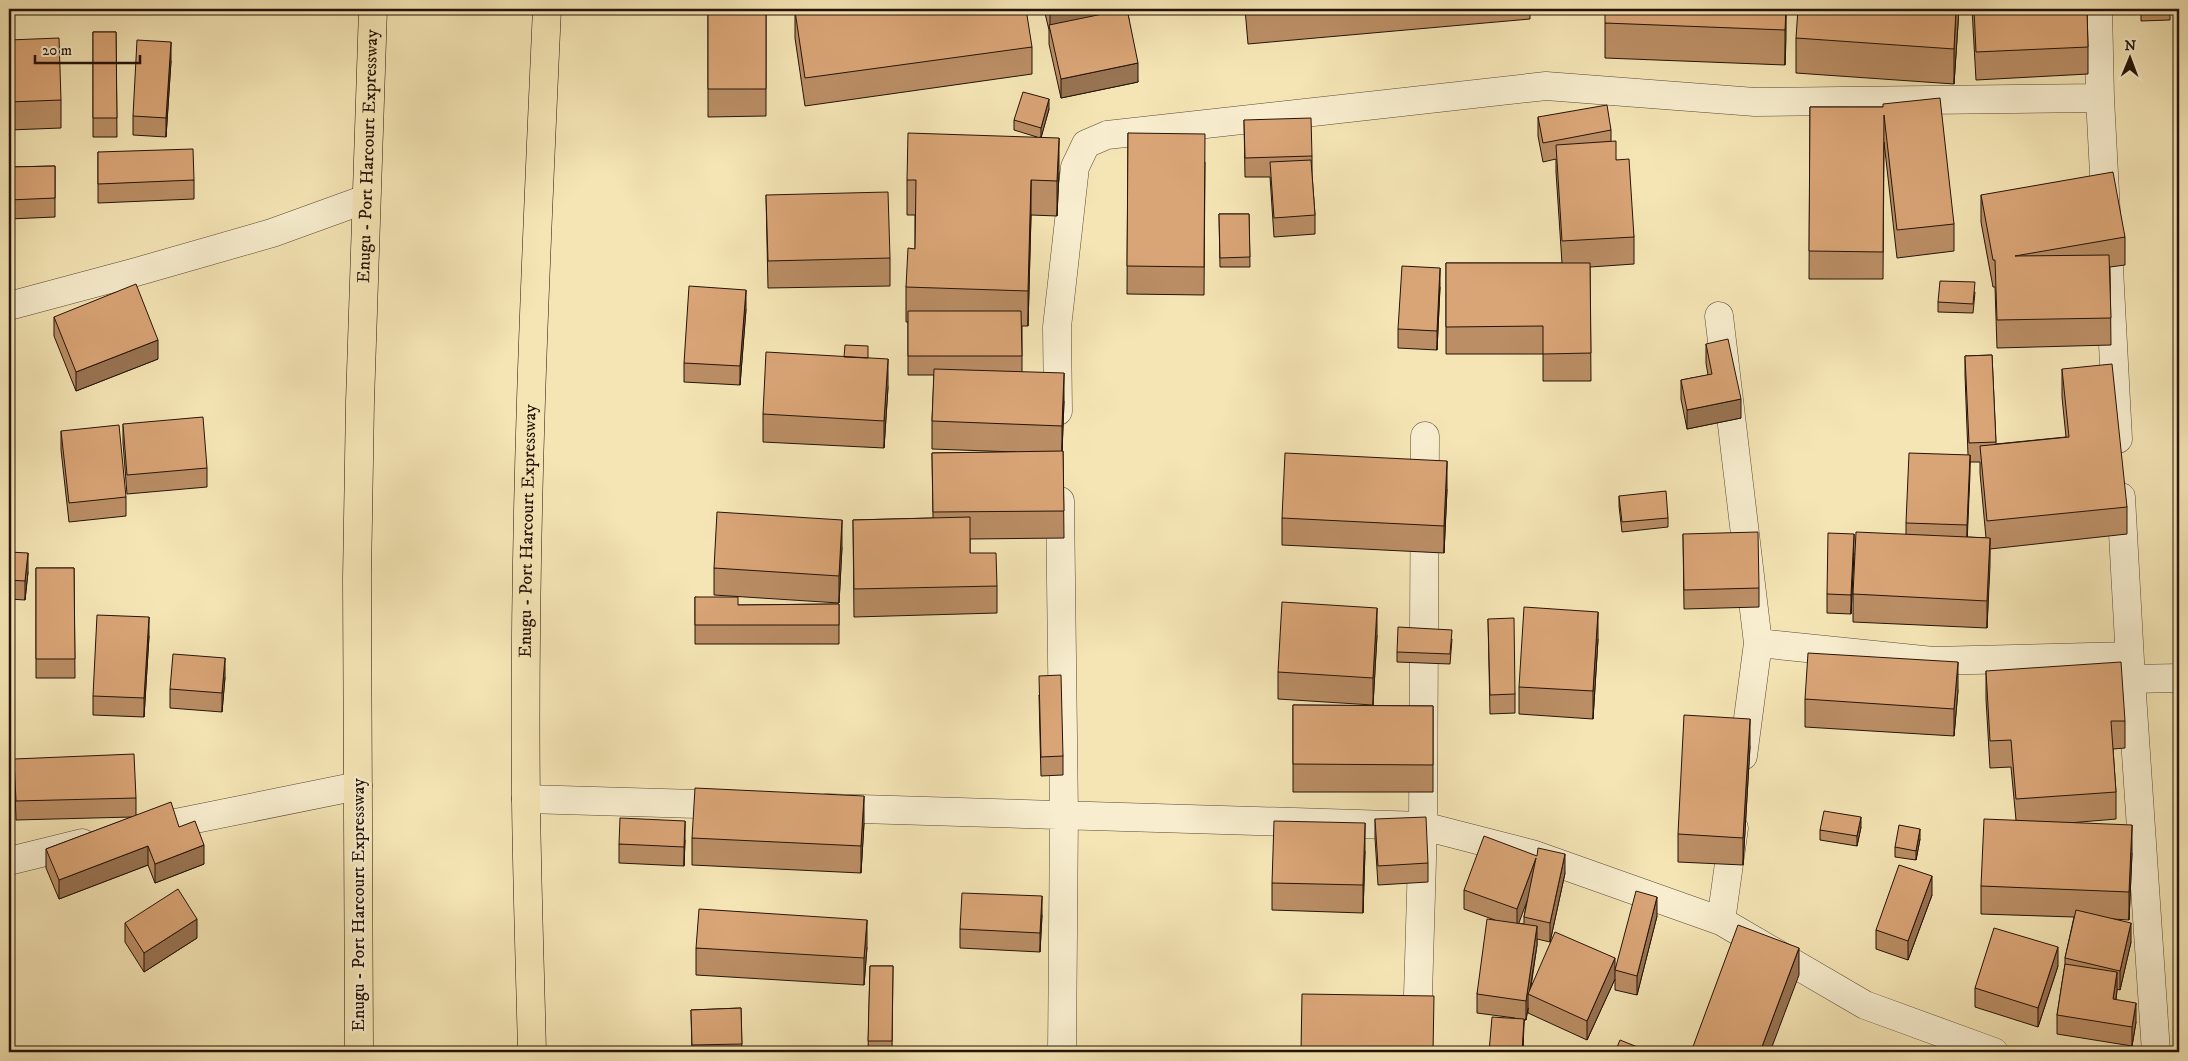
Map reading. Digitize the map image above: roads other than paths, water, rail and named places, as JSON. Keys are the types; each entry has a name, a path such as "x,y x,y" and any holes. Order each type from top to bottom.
{"highway":[{"name":"Enugu - Port Harcourt Expressway","path":"360,1052 357,558 373,9"},
{"name":"Enugu - Port Harcourt Expressway","path":"532,1052 526,800 528,506 533,304 547,9"}],"street":[{"path":"2098,9 2100,98 2130,668 2156,1052"},
{"path":"1059,436 1057,327 1075,167 1086,144 1107,135 1546,86 1755,102 2100,98"},
{"path":"9,306 262,236 366,199"},
{"path":"1719,316 1758,644 1721,921"},
{"path":"1413,1052 1418,995 1423,826 1425,436"},
{"path":"1059,476 1064,815 1062,1052"},
{"path":"1758,644 1933,660 2130,668 2179,678"},
{"path":"9,861 112,837 358,786"},
{"path":"526,800 755,806"},
{"path":"805,807 1423,826 1532,854 1721,921 1865,1005 1994,1052"}]}
